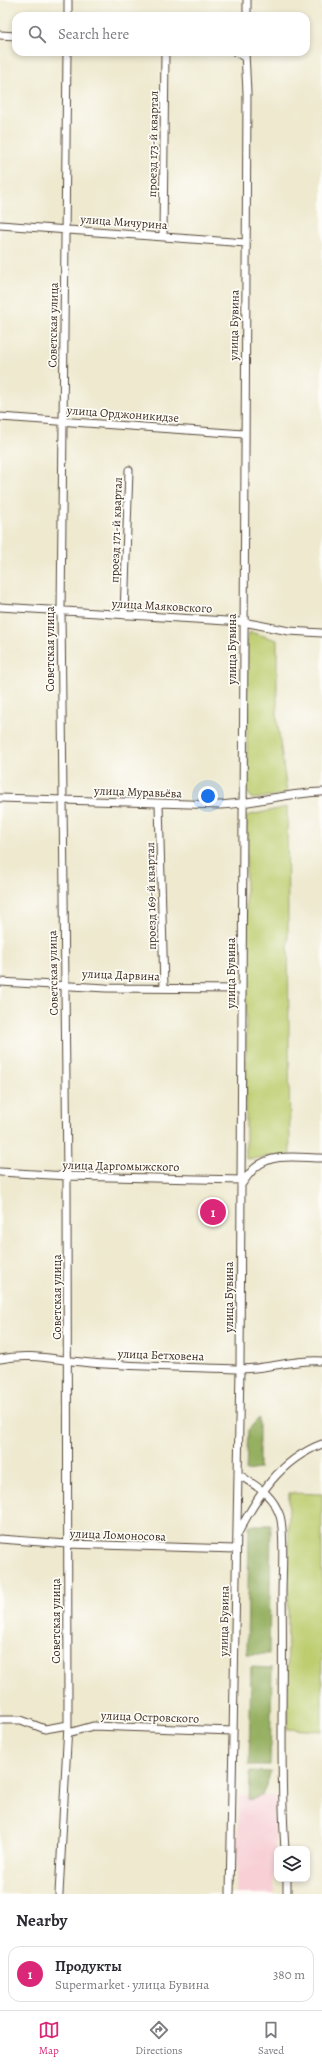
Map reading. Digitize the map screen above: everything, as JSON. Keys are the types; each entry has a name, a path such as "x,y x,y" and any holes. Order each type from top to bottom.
{"street":[{"path":"68,0 68,12"},
{"path":"247,0 247,12"},
{"path":"0,35 12,36"},
{"name":"Советская улица","path":"59,1894 68,1734 67,1176 61,611 67,56"},
{"name":"проезд 173-й квартал","path":"163,236 165,56"},
{"name":"улица Бувина","path":"230,1894 240,1369 247,81 244,56"},
{"name":"улица Мичурина","path":"0,225 246,242"},
{"name":"улица Орджоникидзе","path":"0,417 244,434"},
{"name":"проезд 171-й квартал","path":"124,615 129,470"},
{"name":"улица Маяковского","path":"0,607 243,622 289,631 322,632"},
{"name":"улица Муравьёва","path":"0,798 159,804 242,804 303,792 322,792"},
{"name":"проезд 169-й квартал","path":"159,804 164,988"},
{"name":"улица Дарвина","path":"0,982 64,984 106,988 242,989"},
{"path":"241,1183 254,1168 264,1162 277,1158 322,1158"},
{"name":"улица Даргомыжского","path":"0,1172 241,1183"},
{"name":"улица Бетховена","path":"0,1359 32,1355 90,1363 240,1369 311,1360 322,1361"},
{"path":"236,1535 263,1489 283,1467 300,1455 322,1444"},
{"path":"238,1474 263,1489 272,1501 281,1522 283,1658 282,1804 285,1846"},
{"name":"улица Ломоносова","path":"0,1539 67,1544 236,1549"},
{"path":"0,1720 21,1720 45,1729 68,1726"},
{"name":"улица Островского","path":"68,1734 93,1726 233,1730"},
{"path":"287,1882 287,1894"}],"shaded area":[{"path":"239,1795 276,1796 274,1894 236,1894"}],"green space":[{"path":"250,632 277,640 277,718 287,794 252,799 247,791 247,641"},
{"path":"287,807 290,1155 246,1159 246,816"},
{"path":"259,1418 259,1469 246,1471 248,1430"},
{"path":"289,1493 322,1494 322,1731 287,1729"},
{"path":"249,1525 271,1525 269,1654 247,1654"},
{"path":"251,1667 272,1668 270,1765 249,1765"},
{"path":"250,1771 271,1772 262,1796 249,1800"}],"place":[{"name":"Продукты","path":"213,1212"}]}
